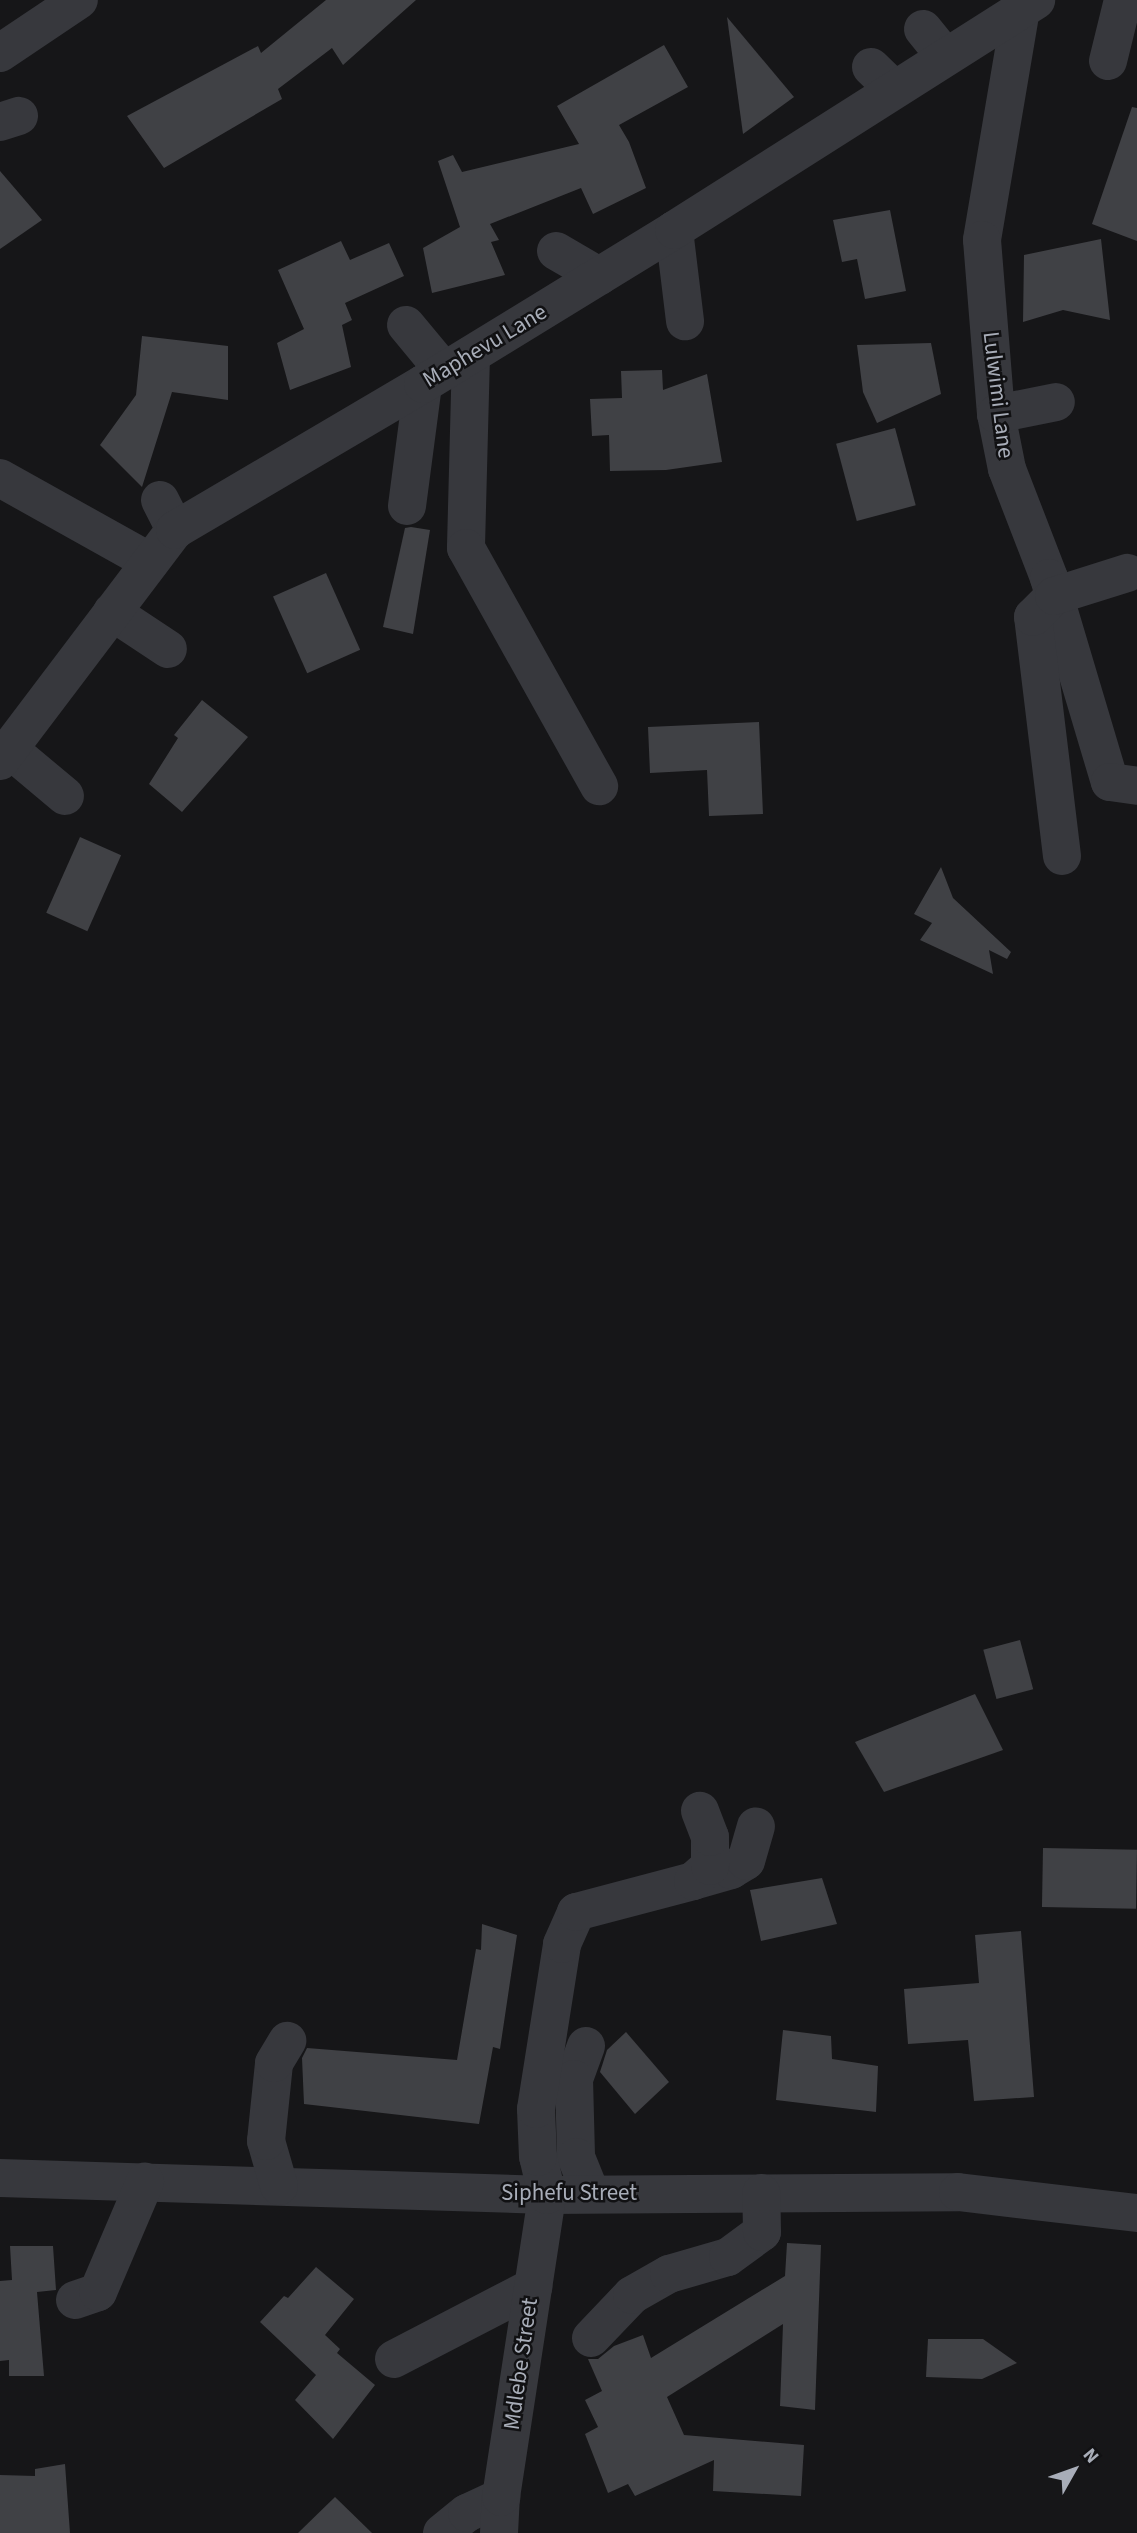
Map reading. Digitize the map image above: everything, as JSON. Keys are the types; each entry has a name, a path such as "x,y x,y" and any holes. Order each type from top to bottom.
{"street":[{"path":"0,53 79,0"},
{"path":"1108,61 1123,0"},
{"name":"Maphevu Lane","path":"4,755 150,562 168,515 446,370 674,230 934,43 1028,4"},
{"name":"Lulwimi Lane","path":"1028,4 982,240 996,414 1007,469 1124,784"},
{"path":"674,230 685,321"},
{"path":"556,251 600,276"},
{"path":"406,325 446,370 466,548 599,786"},
{"path":"407,506 446,370"},
{"path":"996,414 1056,402"},
{"path":"0,478 150,562"},
{"path":"1062,856 1033,617 1054,596 1127,573"},
{"path":"112,612 168,649"},
{"path":"4,755 65,796"},
{"path":"1124,784 1137,813"},
{"path":"693,1881 710,1866 710,1837 700,1811"},
{"path":"547,2194 538,2157 536,2109 562,1944 576,1912 731,1870 746,1861 756,1826"},
{"path":"279,2186 266,2141 274,2063 287,2040"},
{"path":"586,2046 574,2079 576,2157 591,2194"},
{"name":"Siphefu Street","path":"0,2178 547,2194 958,2192 1137,2213"},
{"path":"75,2300 98,2292 145,2182"},
{"path":"592,2338 632,2295 670,2274 727,2257 762,2232 761,2193"},
{"name":"Mdlebe Street","path":"500,2515 547,2194"},
{"path":"394,2359 533,2287"},
{"path":"442,2533 467,2513 500,2515"}],"building":[{"path":"326,0 416,0 343,65 332,48 278,89 282,99 164,168 127,116 258,46 261,53"},
{"path":"727,17 794,97 743,134"},
{"path":"664,45 688,87 619,125 629,142 646,188 593,214 581,188 490,224 499,240 491,242 505,275 432,293 423,248 460,227 438,161 453,155 462,172 579,144 557,106"},
{"path":"1132,107 1137,108 1137,241 1092,224"},
{"path":"0,171 42,220 0,249"},
{"path":"890,210 906,291 865,299 857,259 842,262 833,220"},
{"path":"1101,239 1110,320 1063,310 1023,322 1024,255"},
{"path":"341,241 350,260 389,243 404,276 345,303 352,320 342,325 351,367 290,390 277,343 304,329 278,270"},
{"path":"142,336 228,346 228,400 172,392 142,487 100,445 136,395"},
{"path":"931,343 941,394 877,423 863,392 857,345"},
{"path":"662,370 663,390 707,374 722,462 666,470 610,471 609,435 592,436 590,399 622,398 621,371"},
{"path":"895,428 916,505 857,521 836,444"},
{"path":"405,528 430,530 413,634 383,627"},
{"path":"326,573 360,650 307,673 273,597"},
{"path":"202,700 248,737 182,812 149,784 178,738 174,735"},
{"path":"759,722 763,814 709,816 707,770 650,773 648,727"},
{"path":"80,837 121,855 87,931 46,913"},
{"path":"941,867 953,898 1011,952 1007,959 989,950 993,974 920,940 932,923 914,914"},
{"path":"1020,1640 1033,1689 996,1699 983,1650"},
{"path":"975,1694 1003,1750 884,1792 855,1742"},
{"path":"1043,1848 1137,1850 1136,1909 1042,1907"},
{"path":"822,1878 837,1924 761,1941 750,1890"},
{"path":"482,1924 517,1935 500,2049 493,2047 479,2124 304,2104 302,2058 307,2048 457,2060 476,1949 481,1950"},
{"path":"1021,1931 1034,2097 974,2101 968,2040 908,2044 904,1989 979,1983 975,1935"},
{"path":"783,2030 831,2036 832,2059 878,2066 876,2112 776,2100"},
{"path":"626,2032 669,2082 635,2114 600,2072 607,2050"},
{"path":"787,2243 821,2245 815,2410 780,2406 783,2324 667,2397 684,2435 804,2445 801,2496 713,2491 714,2460 635,2496 628,2484 608,2493 585,2434 598,2427 585,2400 602,2391 588,2359 598,2359 614,2346 643,2335 651,2358 785,2276"},
{"path":"10,2246 53,2246 56,2290 37,2292 44,2376 9,2376 9,2360 0,2361 0,2281 12,2280"},
{"path":"316,2267 354,2299 325,2335 340,2349 337,2353 375,2385 333,2439 295,2400 316,2375 260,2322 284,2296 288,2298"},
{"path":"928,2339 983,2339 1017,2363 982,2379 926,2377"},
{"path":"65,2464 70,2533 0,2533 0,2475 35,2476 35,2469"},
{"path":"335,2497 372,2533 298,2533"}]}
